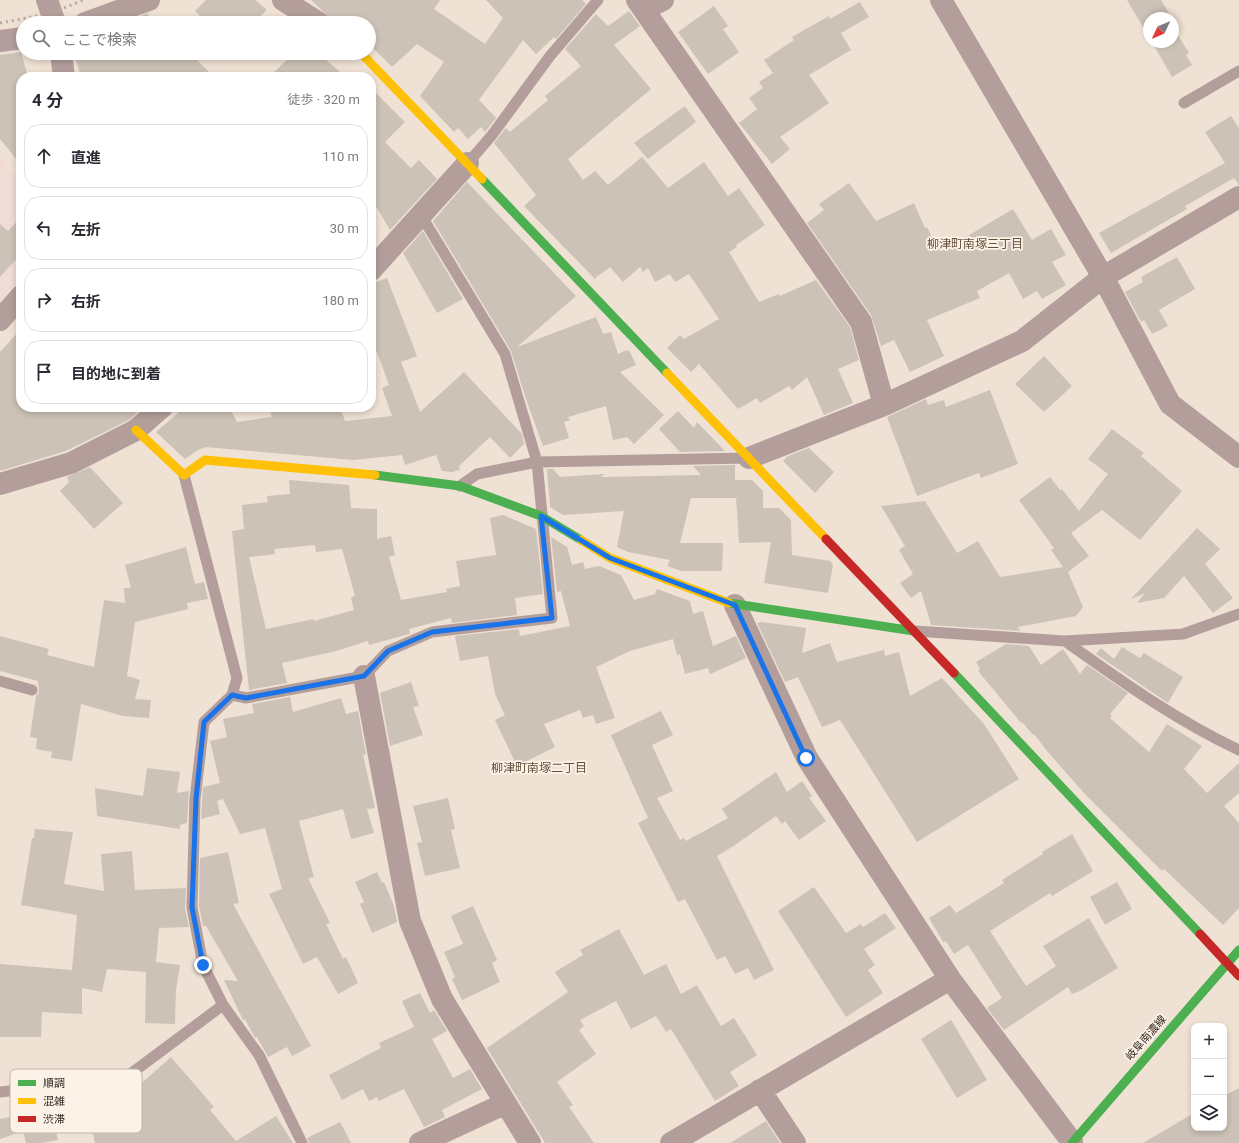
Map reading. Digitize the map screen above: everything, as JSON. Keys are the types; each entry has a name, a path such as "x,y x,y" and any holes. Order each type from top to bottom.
{"street":[{"path":"47,0 53,16"},
{"path":"104,16 149,0"},
{"path":"283,0 308,16"},
{"path":"941,0 1103,276 1170,404 1239,457"},
{"path":"648,3 861,322 884,405"},
{"path":"0,41 16,39"},
{"path":"62,60 63,72"},
{"path":"368,60 468,163 914,631 1239,976"},
{"path":"376,264 468,163"},
{"path":"749,458 884,405 1022,341 1103,276 1239,196"},
{"path":"0,320 16,302"},
{"path":"0,484 71,462 136,430 155,412"},
{"path":"136,430 184,475 205,460 370,474 460,486 541,516 610,558 735,605 914,631"},
{"path":"735,605 806,758 950,979 1072,1143"},
{"path":"364,676 410,921 442,999 504,1104 530,1143"},
{"name":"岐阜南濃線","path":"1072,1143 1227,962 1239,950"},
{"path":"671,1143 950,979"},
{"path":"760,1090 795,1143"},
{"path":"420,1143 504,1104"}],"lane":[{"path":"468,163 492,135 550,56 598,0"},
{"path":"1184,103 1239,71"},
{"path":"232,695 246,698 364,676 388,651 432,632 552,618 541,516 538,462 505,354 421,215"},
{"path":"460,486 477,474 538,462 749,458"},
{"path":"184,475 237,678 232,695 204,722 196,799 192,907 203,965 223,1005 259,1056 302,1143"},
{"path":"914,631 1065,641 1183,634 1239,614"},
{"path":"1065,641 1140,694 1212,738 1239,750"},
{"path":"0,682 32,690"},
{"path":"137,1069 223,1005"},
{"path":"0,1092 10,1091"}],"shaded area":[{"path":"0,158 16,176 16,283 0,301"}],"building":[{"path":"206,0 255,0 267,10 261,16 200,16 195,11"},
{"path":"311,0 440,0 434,9 485,44 503,18 486,0 582,0 586,4 556,39 554,37 536,54 523,40 479,100 496,118 485,132 481,127 468,139 458,128 454,132 420,96 444,62 417,44 392,67 376,51 376,16 328,16"},
{"path":"1127,0 1161,0 1168,12 1143,12 1143,27"},
{"path":"860,2 869,17 841,33 851,50 809,75 829,103 780,137 790,149 772,164 739,123 757,109 749,98 763,88 759,82 773,73 764,60 794,40 792,37 829,16 830,19"},
{"path":"714,6 728,26 723,29 739,52 708,74 678,32"},
{"path":"629,11 640,26 614,45 651,89 568,159 583,180 595,171 608,185 642,157 668,188 704,162 728,196 739,188 765,225 736,245 737,247 729,252 759,302 779,294 780,296 816,280 850,327 859,360 838,369 853,403 824,415 807,377 792,390 789,386 760,403 757,398 738,409 699,364 691,372 667,348 680,335 684,339 719,319 689,274 675,282 670,274 655,282 648,268 643,272 640,267 623,282 610,267 598,276 596,274 597,277 595,279 524,206 536,195 494,143 506,128 510,132 548,100 545,96 581,66 565,49 596,14 608,26"},
{"path":"148,13 149,16 140,16"},
{"path":"1179,37 1189,53 1186,55 1192,65 1172,77 1155,48 1179,48"},
{"path":"16,53 16,60 23,60 27,72 16,72 16,159 0,139 0,55"},
{"path":"76,60 197,60 209,72 80,72"},
{"path":"287,60 326,60 340,72 274,72"},
{"path":"376,93 405,122 385,142 411,168 419,160 437,179 390,230 377,208"},
{"path":"685,106 696,122 648,159 634,143"},
{"path":"1231,116 1239,128 1239,185 1234,178 1185,206 1187,209 1111,253 1099,233 1225,163 1205,132"},
{"path":"467,182 576,296 517,347 596,317 603,334 611,332 618,354 627,350 630,352 636,365 620,372 664,415 634,444 627,437 613,440 606,406 568,417 570,420 564,422 569,438 543,446 511,351 433,221"},
{"path":"849,183 876,221 914,203 925,228 927,227 933,240 936,239 942,251 1013,209 1032,240 1051,229 1066,255 1052,262 1066,285 1042,299 1037,291 1023,299 1009,273 977,291 980,298 927,320 944,356 910,372 894,340 881,346 871,315 807,223 824,210 819,204"},
{"path":"16,222 16,259 0,277 0,224 8,231"},
{"path":"423,231 463,299 437,313 403,253"},
{"path":"1177,257 1195,289 1159,310 1168,326 1152,334 1144,320 1141,322 1125,292 1143,282 1141,277"},
{"path":"387,278 417,356 401,362 420,412 464,372 522,434 524,444 510,458 490,437 459,466 460,470 452,472 442,471 436,455 405,465 402,455 353,460 206,447 198,450 185,459 156,432 179,412 232,412 237,422 272,417 270,412 342,412 345,421 392,416 382,388 389,385 376,352 376,282"},
{"path":"16,334 16,412 138,412 129,420 66,451 0,471 0,352"},
{"path":"1044,356 1072,386 1044,412 1015,384"},
{"path":"990,390 1018,464 981,478 979,473 917,496 887,417 926,399 928,405 944,400 946,407"},
{"path":"678,411 694,428 697,422 725,451 680,452 659,429"},
{"path":"1112,429 1144,453 1141,456 1182,491 1140,540 1102,510 1071,533 1089,556 1068,572 1083,607 1076,616 1018,627 1020,631 931,625 921,591 911,598 900,583 913,574 899,550 905,546 881,506 925,501 957,553 978,541 1000,577 1063,567 1051,550 1054,548 1019,500 1050,477 1060,490 1062,489 1079,511 1108,474 1088,459"},
{"path":"809,448 834,472 815,493 783,461 788,456"},
{"path":"735,465 735,480 752,480 763,491 763,508 779,508 791,520 792,555 830,561 833,565 828,593 764,583 771,542 739,543 736,498 691,498 680,543 723,543 722,571 681,571 667,566 670,560 628,552 617,547 624,511 563,515 550,507 547,469 553,469 560,477 605,474 601,477 701,475 693,466"},
{"path":"90,467 123,503 94,529 60,491 69,482 67,477"},
{"path":"289,480 349,485 351,508 377,509 377,539 391,536 395,555 389,557 401,600 447,592 446,589 460,586 456,561 496,555 490,518 503,515 536,529 543,594 515,598 517,615 452,623 451,618 409,629 410,634 369,645 368,641 336,651 282,663 287,683 249,690 232,531 244,529 242,505 268,502 267,496 290,494","holes":["315,545 316,552 342,549 355,596 351,598 354,610 314,621 314,619 266,629 249,557 275,554 274,549"]},
{"path":"1197,528 1220,549 1205,564 1233,598 1213,613 1184,576 1164,598 1137,603 1145,593 1131,599"},
{"path":"551,537 567,547 572,565 583,562 585,569 599,566 621,575 634,600 655,594 657,589 690,601 693,614 703,611 713,646 736,636 746,658 710,674 708,668 685,674 680,654 677,655 673,639 630,651 596,667 615,718 596,724 593,715 583,718 580,710 544,724 555,747 517,766 495,720 505,715 495,694 488,656 460,661 455,636 519,629 520,636 570,626 561,591 557,592"},
{"path":"186,547 195,584 204,582 208,599 187,603 188,609 135,622 127,676 140,680 135,699 151,700 149,718 123,716 81,704 72,761 51,758 52,752 36,749 37,738 30,737 36,696 39,692 38,681 0,671 0,636 49,649 47,655 94,667 104,600 125,603 124,588 131,588 125,565"},
{"path":"762,622 806,628 802,653 830,643 837,662 884,650 885,656 899,652 910,696 942,678 984,724 1019,779 917,842 840,720 822,727 798,677 785,682 757,623"},
{"path":"1006,644 1029,646 1041,665 1063,649 1080,674 1087,665 1128,693 1110,714 1112,716 1110,718 1149,752 1167,724 1202,746 1184,769 1207,793 1239,763 1239,793 1224,806 1239,823 1239,908 1223,925 1164,869 1162,871 1084,793 1034,734 1033,735 1022,722 1021,723 978,671 980,669 976,662"},
{"path":"1122,647 1140,658 1144,653 1183,677 1168,703 1096,654 1101,648 1114,659"},
{"path":"411,682 419,706 413,707 423,735 390,746 380,693"},
{"path":"290,697 293,712 341,698 346,714 358,711 366,754 363,755 375,808 367,809 374,833 351,839 343,809 299,821 314,877 308,878 330,923 326,924 343,959 346,957 358,983 338,994 317,957 303,964 269,894 282,889 265,828 240,834 223,799 217,801 220,814 201,819 203,787 220,783 210,741 227,737 223,719 254,713 252,704"},
{"path":"661,711 673,735 652,745 673,791 657,798 680,840 684,838 686,841 728,818 722,809 776,772 787,792 802,781 812,796 809,798 826,821 799,840 785,821 782,824 776,816 717,856 774,970 754,980 748,968 735,974 725,956 717,960 685,899 678,902 638,823 648,818 611,735"},
{"path":"147,768 180,772 177,793 189,791 187,823 180,825 180,829 97,816 95,788 143,796"},
{"path":"448,798 455,829 451,830 460,868 425,876 417,843 422,842 413,806"},
{"path":"35,829 73,832 64,884 104,891 101,854 132,851 135,890 186,888 185,908 189,927 159,928 156,962 180,965 176,990 175,1024 145,1023 146,972 107,969 102,992 82,988 82,1014 42,1012 41,1037 0,1037 0,964 72,970 77,915 21,905 32,838 34,838"},
{"path":"1072,834 1093,871 1052,896 1050,893 990,931 1026,986 1056,966 1043,946 1089,918 1118,968 1080,991 1072,994 1068,987 1004,1030 987,1008 1002,998 968,945 954,954 946,941 943,942 929,918 950,905 956,913 1004,883 1002,880 1043,854 1042,852"},
{"path":"228,852 239,903 233,904 311,1046 292,1056 287,1047 268,1057 257,1037 255,1038 245,1019 243,1020 224,980 238,981 206,926 203,926 199,906 200,858"},
{"path":"377,872 382,883 384,882 394,906 397,922 372,933 360,904 364,902 355,882"},
{"path":"1117,882 1132,909 1105,925 1090,897"},
{"path":"814,887 846,933 861,924 863,927 885,913 896,928 864,949 875,965 868,970 883,993 846,1017 778,911"},
{"path":"473,906 497,960 492,963 500,982 462,1000 452,979 455,977 444,952 463,944 451,916"},
{"path":"619,929 644,975 666,964 681,994 697,985 721,1026 734,1018 757,1055 730,1072 739,1086 715,1101 671,1029 666,1032 656,1016 631,1029 616,1001 580,1020 584,1026 579,1030 596,1054 557,1082 573,1105 569,1107 594,1143 545,1143 487,1048 568,992 555,972 583,955 580,950"},
{"path":"420,993 430,1013 434,1010 447,1031 432,1039 453,1078 470,1069 482,1089 442,1110 445,1117 424,1127 404,1089 379,1101 377,1097 369,1101 363,1089 342,1100 329,1075 381,1048 379,1043 414,1027 402,1001"},
{"path":"951,1020 987,1080 957,1098 921,1039"},
{"path":"171,1057 214,1107 210,1110 236,1141 276,1116 293,1143 95,1143 93,1133 142,1133 142,1083"},
{"path":"1239,1088 1239,1143 1143,1143 1191,1115 1191,1131 1227,1131 1227,1094"},
{"path":"10,1117 10,1133 17,1133 0,1139 0,1119"},
{"path":"766,1121 780,1143 730,1143"},
{"path":"340,1122 351,1143 309,1143 307,1138"},
{"path":"24,1133 56,1133 58,1140 41,1143 26,1143"}],"railway":[{"path":"36,16 52,13 83,0"},
{"path":"0,23 16,20"}],"traffic: fast":[{"path":"482,179 667,373"},
{"path":"375,475 460,486 541,516 581,540"},
{"path":"729,603 914,631"},
{"path":"954,673 1200,934"},
{"path":"1072,1143 1239,950"}],"traffic: slow":[{"path":"368,60 482,179"},
{"path":"667,373 826,539"},
{"path":"136,430 184,475 205,460 375,475"},
{"path":"581,540 610,558 729,603"}],"traffic: jam":[{"path":"826,539 954,673"},
{"path":"1200,934 1239,976"}],"district":[{"name":"柳津町南塚三丁目","path":"975,244"},
{"name":"柳津町南塚二丁目","path":"539,768"}],"route":[{"path":"203,965 192,907 196,799 204,722 232,695 246,698 364,676 388,651 432,632 552,618 541,516 610,558 735,605 806,758"}]}
